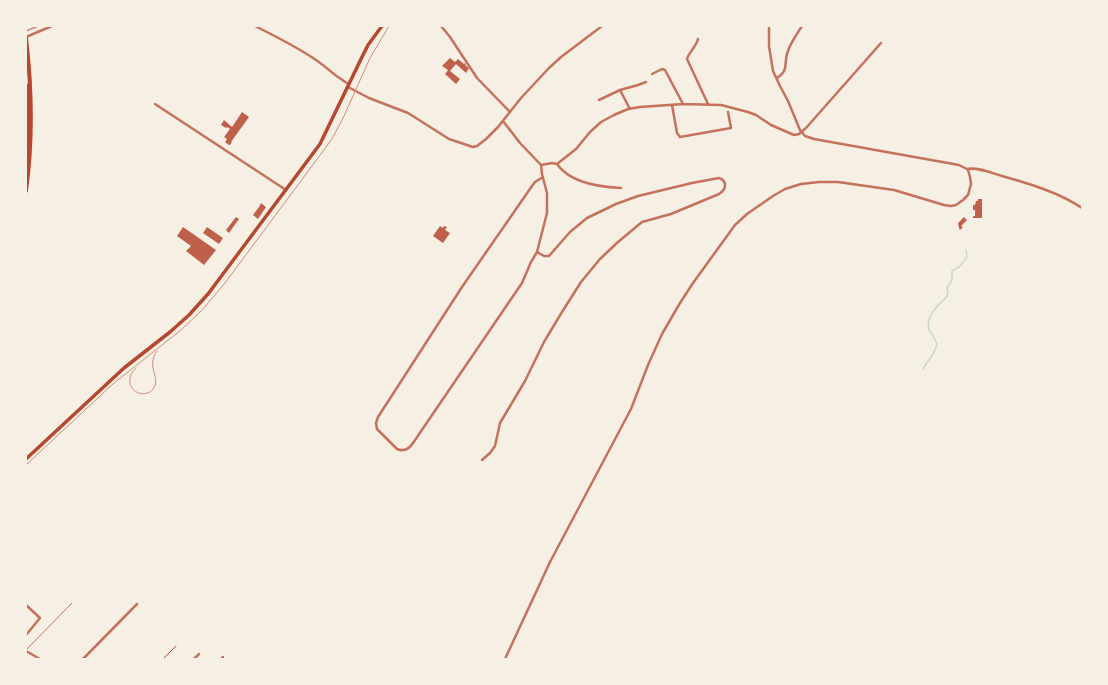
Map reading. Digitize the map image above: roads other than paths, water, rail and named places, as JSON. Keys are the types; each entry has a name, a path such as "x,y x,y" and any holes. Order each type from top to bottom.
{"highway":[{"path":"26,38 30,79 31,128 26,191"},
{"path":"26,85 28,127 26,160"}],"main road":[{"path":"26,459 124,368 170,332 198,306 226,271 320,144 368,45 382,26"}],"street":[{"path":"26,38 52,26"},
{"path":"255,26 308,54 348,85 369,98 408,113 449,139 473,147 482,143 549,68 602,26"},
{"path":"441,26 477,78 510,112"},
{"path":"769,26 769,46 773,71 801,132 805,136 814,139 950,163 967,169 978,169 1052,192 1082,208"},
{"path":"776,78 783,74 787,52 802,26"},
{"path":"698,39 697,44 688,54 687,59 708,104"},
{"path":"557,164 576,149 590,132 601,122 614,114 630,109 658,105 708,104 726,106 756,115 771,125 794,135 800,134 881,43"},
{"path":"652,74 662,69 665,70 684,104"},
{"path":"598,100 620,90 646,82"},
{"path":"620,90 630,109"},
{"path":"155,104 286,190"},
{"path":"672,105 678,135 680,137 731,128 728,112"},
{"path":"503,121 520,143 541,165 546,189 548,207 537,252 517,291 413,443 405,450 397,449 377,429 376,423 378,417 462,287 532,186 537,180 543,177"},
{"path":"541,165 552,163 557,164 562,170 580,181 592,185 621,188"},
{"path":"505,659 550,562 631,409 662,334 690,288 735,225 747,214 785,189 802,184 819,182 838,182 894,190 944,205 954,205 963,200 969,192 971,181 967,169"},
{"path":"482,460 495,446 500,423 525,381 544,342 581,282 600,259 642,222 671,214 721,193 725,188 725,183 719,178 692,183 638,196 616,204 587,218 570,232 551,255 546,256 537,252"},
{"path":"83,659 137,604"},
{"path":"26,605 40,618 26,635"},
{"path":"26,650 40,659"},
{"path":"194,659 199,654"}],"lane":[{"path":"26,650 72,603"}],"waterway":[{"path":"923,369 933,354 937,344 929,330 928,324 930,316 948,294 947,288 952,280 952,271 959,267 965,260 967,256 966,250"}],"tram line":[{"path":"26,465 114,383 181,330 202,310 225,283 332,139 370,58 389,26"},
{"path":"136,368 130,378 130,384 134,391 142,394 150,392 156,381 153,362 157,351"}],"railway":[{"path":"26,31 38,26"}]}
